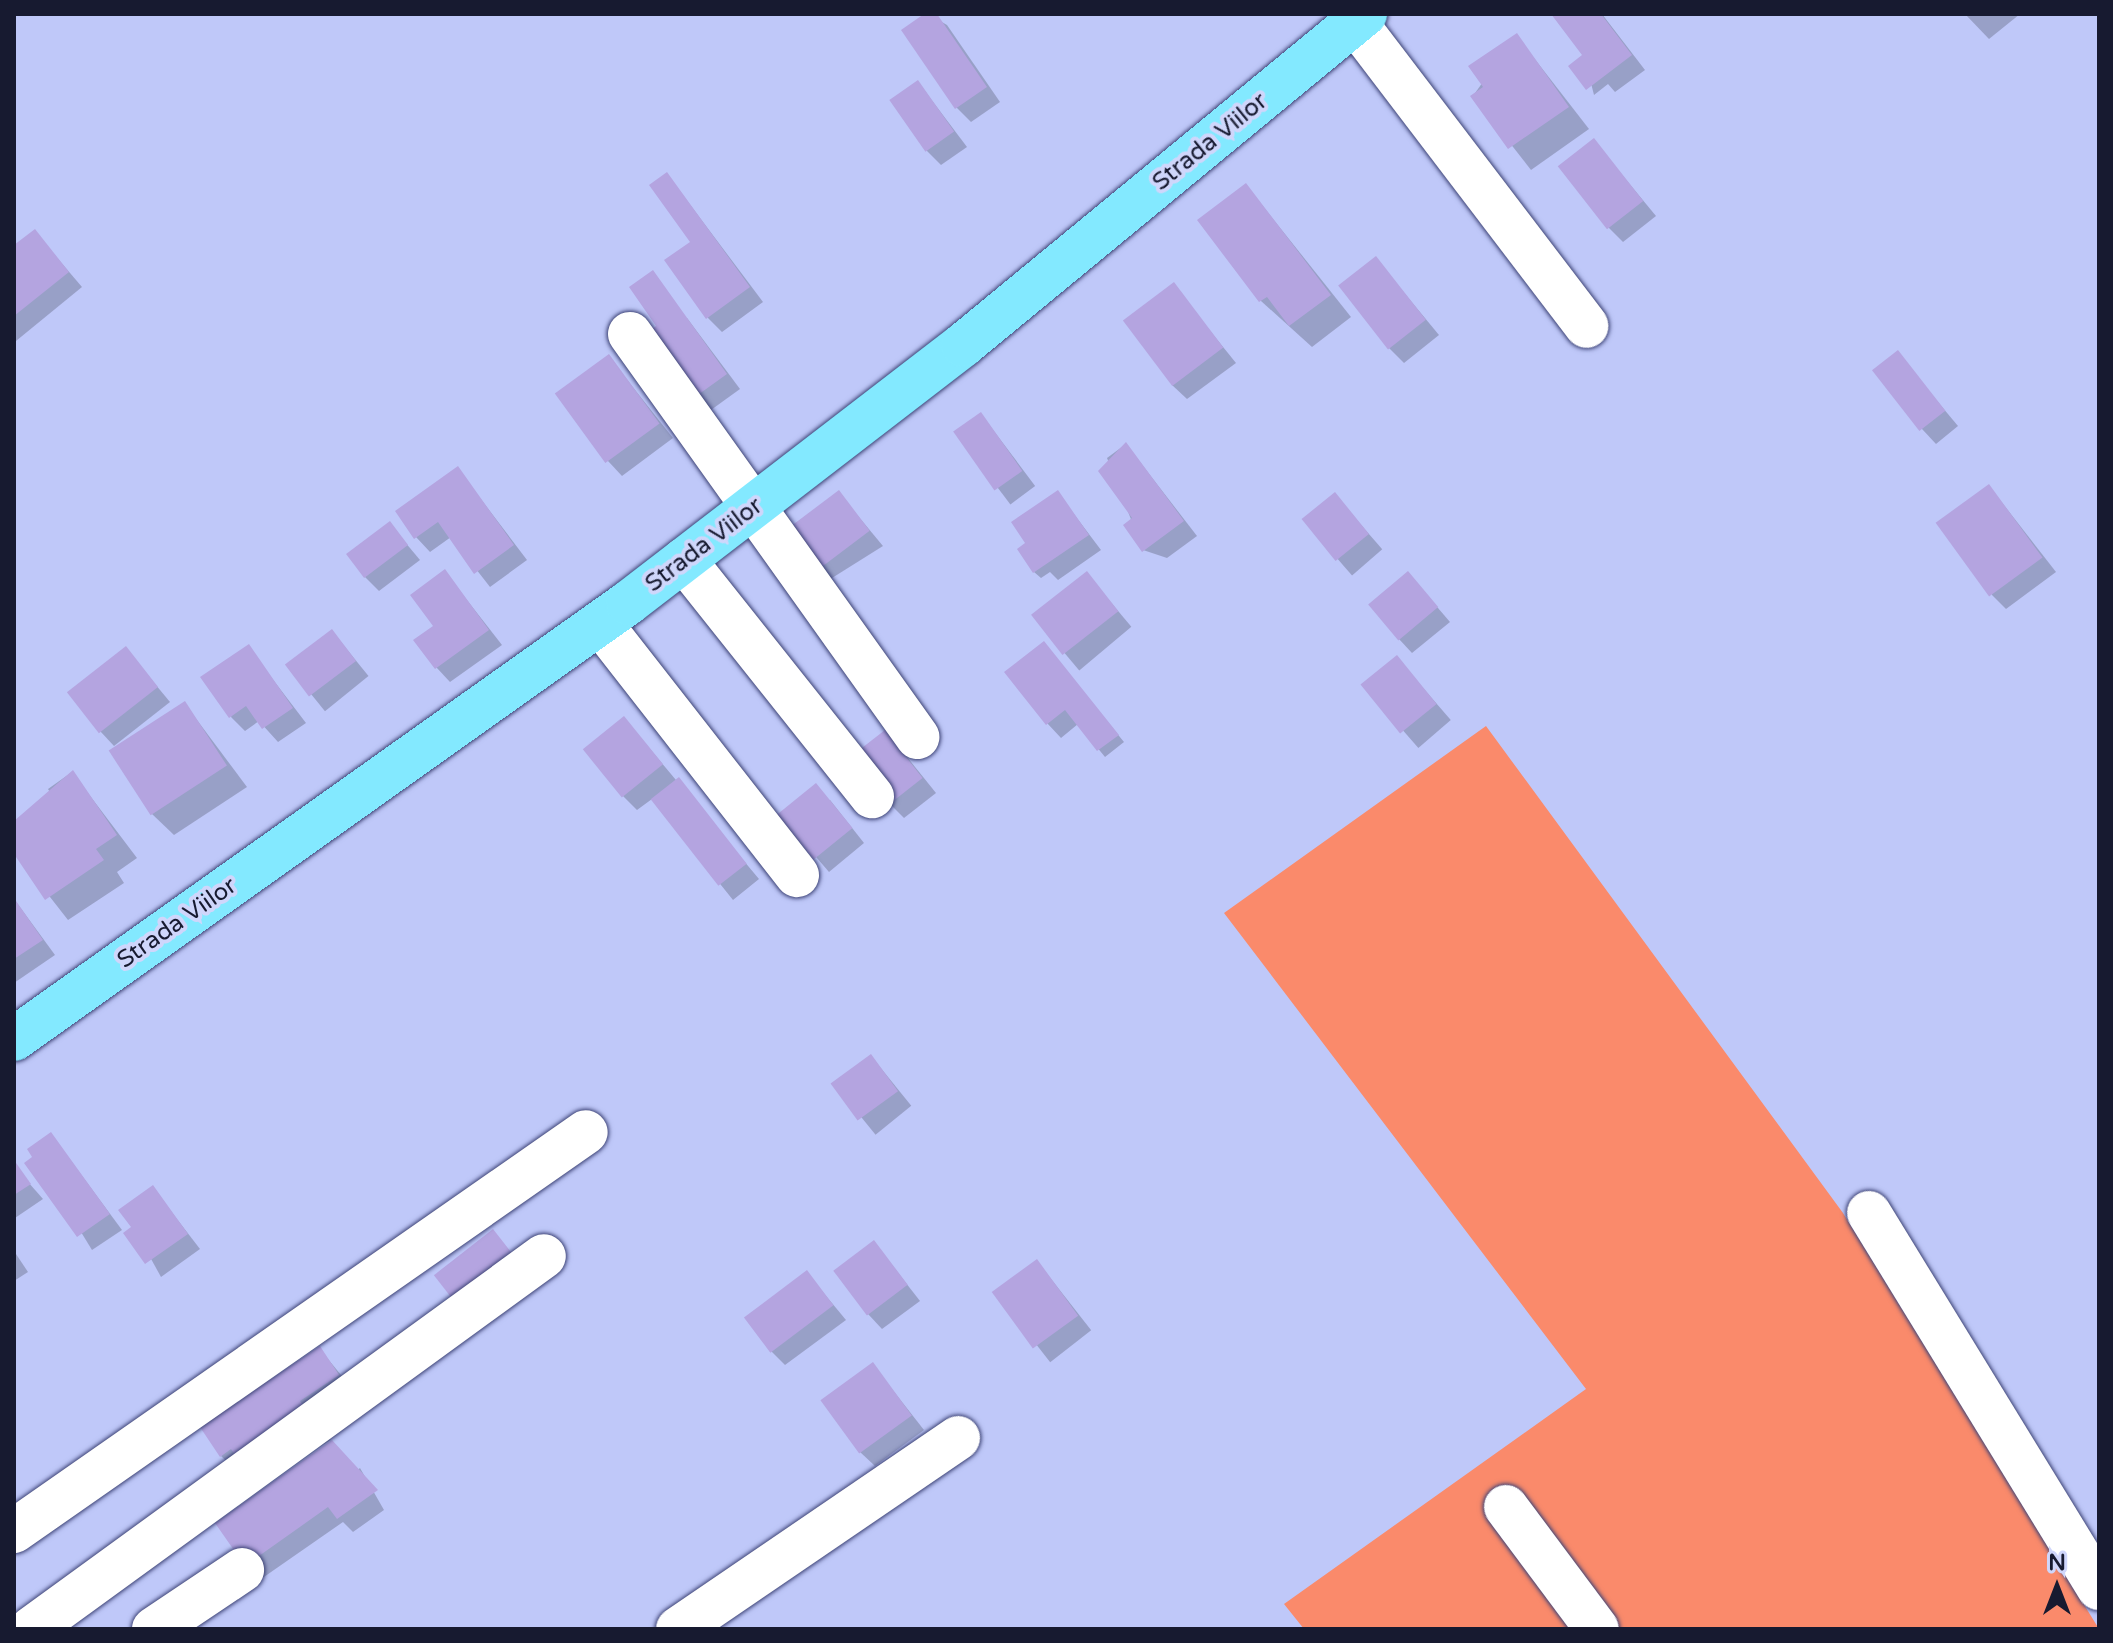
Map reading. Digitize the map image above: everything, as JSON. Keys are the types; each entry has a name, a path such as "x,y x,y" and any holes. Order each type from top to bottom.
{"main road":[{"name":"Strada Viilor","path":"14,1039 600,623 752,509 1360,18"}],"street":[{"path":"1360,18 1587,326"},
{"path":"630,334 917,737"},
{"path":"684,560 872,796"},
{"path":"600,623 797,875"},
{"path":"14,1531 586,1132"},
{"path":"1869,1213 2099,1588"},
{"path":"31,1629 544,1256"},
{"path":"678,1629 958,1438"},
{"path":"1506,1507 1597,1629"},
{"path":"154,1629 242,1570"}],"shaded area":[{"path":"1486,726 1843,1213 2099,1629 1304,1629 1284,1604 1586,1389 1224,913"}],"building":[{"path":"924,14 937,14 987,87 955,109 901,30"},
{"path":"1551,14 1601,14 1632,55 1586,90 1568,66 1582,55"},
{"path":"1517,33 1569,107 1508,149 1470,96 1483,87 1468,66"},
{"path":"918,80 954,132 925,152 889,100"},
{"path":"1594,138 1643,201 1607,229 1558,166"},
{"path":"667,172 750,287 706,319 664,260 690,242 649,185"},
{"path":"1246,183 1331,295 1289,326 1267,297 1259,302 1197,220"},
{"path":"35,229 69,272 14,316 14,245"},
{"path":"1376,256 1426,320 1388,349 1338,286"},
{"path":"653,270 727,374 688,402 642,337 656,326 629,287"},
{"path":"1174,282 1223,347 1172,386 1123,321"},
{"path":"1898,350 1945,411 1919,431 1872,370"},
{"path":"609,354 660,424 605,463 555,393"},
{"path":"981,412 1022,471 994,490 953,432"},
{"path":"1126,442 1184,521 1142,552 1123,525 1132,518 1098,471"},
{"path":"458,466 514,545 474,574 438,522 414,539 395,511"},
{"path":"1989,484 2042,558 1989,596 1936,523"},
{"path":"839,490 870,531 813,573 782,533"},
{"path":"1058,490 1089,535 1033,573 1017,549 1025,543 1011,522"},
{"path":"1335,492 1369,534 1336,561 1302,519"},
{"path":"390,521 408,545 364,578 346,554"},
{"path":"445,569 489,630 435,669 413,640 433,626 410,595"},
{"path":"1087,571 1118,611 1062,655 1031,615"},
{"path":"1408,571 1438,607 1398,640 1368,604"},
{"path":"332,629 356,661 309,696 285,665"},
{"path":"1044,641 1119,735 1097,751 1065,710 1046,725 1004,672"},
{"path":"249,644 293,708 262,729 246,706 229,718 200,677"},
{"path":"126,646 158,687 99,733 67,692"},
{"path":"1397,655 1437,704 1400,734 1360,685"},
{"path":"185,701 227,766 151,815 109,751"},
{"path":"624,716 663,764 622,798 583,749"},
{"path":"885,730 923,778 888,805 850,757"},
{"path":"73,770 117,835 96,849 104,860 45,900 14,854 14,821"},
{"path":"679,777 747,864 718,886 651,799"},
{"path":"816,783 853,828 814,860 777,814"},
{"path":"14,898 43,940 14,959"},
{"path":"871,1054 898,1091 858,1121 831,1083"},
{"path":"51,1132 110,1214 77,1237 24,1163 32,1157 27,1149"},
{"path":"14,1160 31,1184 14,1195"},
{"path":"153,1185 188,1234 145,1264 123,1233 131,1227 118,1210"},
{"path":"493,1229 517,1260 458,1306 434,1275"},
{"path":"874,1240 908,1285 867,1315 833,1271"},
{"path":"1037,1259 1078,1316 1033,1349 992,1292"},
{"path":"807,1270 833,1305 770,1353 744,1318"},
{"path":"320,1346 339,1375 300,1401 311,1417 238,1459 231,1449 220,1457 200,1427"},
{"path":"873,1362 912,1415 859,1454 820,1400"},
{"path":"332,1440 378,1490 337,1519 328,1507 245,1566 215,1523"}]}
